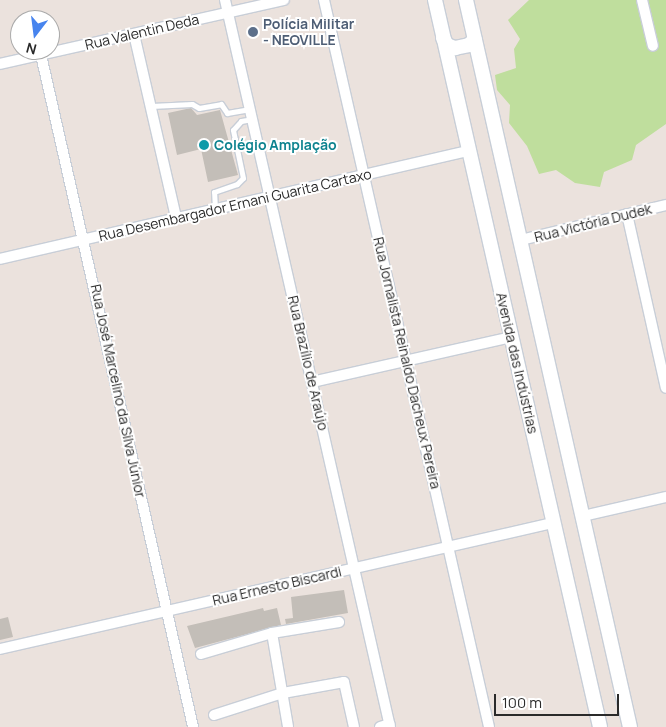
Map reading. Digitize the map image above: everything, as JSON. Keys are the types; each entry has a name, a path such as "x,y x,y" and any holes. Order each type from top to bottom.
{"main road":[{"name":"Avenida das Indústrias","path":"435,0 600,727"},
{"path":"466,0 630,727"},
{"path":"443,38 447,45 455,48 469,45 475,39"}],"street":[{"name":"Rua Brazílio de Araújo","path":"225,0 354,568 386,726"},
{"name":"Rua Valentin Deda","path":"60,51 284,0"},
{"name":"Rua Jornalista Reinaldo Dacheux Pereira","path":"324,0 489,727"},
{"path":"642,0 653,46"},
{"path":"134,34 176,218"},
{"name":"Rua Valentin Deda","path":"0,64 18,60"},
{"name":"Rua José Marcelino da Silva Júnior","path":"41,60 85,239 193,727"},
{"name":"Rua Desembargador Ernani Guarita Cartaxo","path":"0,259 469,151"},
{"name":"Rua Victória Dudek","path":"520,240 666,205"},
{"path":"627,214 666,388"},
{"path":"312,382 511,337"},
{"path":"583,516 666,497"},
{"name":"Rua Ernesto Biscardi","path":"0,649 553,523"},
{"path":"201,654 272,633 339,622"},
{"path":"272,633 288,727"},
{"path":"214,715 283,693 344,682 354,727"}],"lane":[{"path":"151,106 192,104 200,108 221,104 227,113 251,114"},
{"path":"216,209 214,192 237,184 242,178 233,130 251,114"}],"green space":[{"path":"529,0 666,0 666,124 636,145 632,160 604,172 600,187 575,183 556,170 539,174 527,146 509,123 510,105 497,90 495,75 516,68 514,49 520,39 508,20"}],"building":[{"name":"Colégio Amplação","path":"191,108 197,115 220,110 238,175 208,182 201,149 177,155 168,113"},
{"path":"344,590 348,613 286,624 285,619 293,618 291,597"},
{"path":"263,608 264,611 277,608 281,625 195,648 187,626"},
{"path":"8,617 13,637 0,640 0,619"}],"place":[{"name":"Polícia Militar - NEOVILLE","path":"253,32"},
{"name":"Colégio Amplação","path":"204,145"}]}
